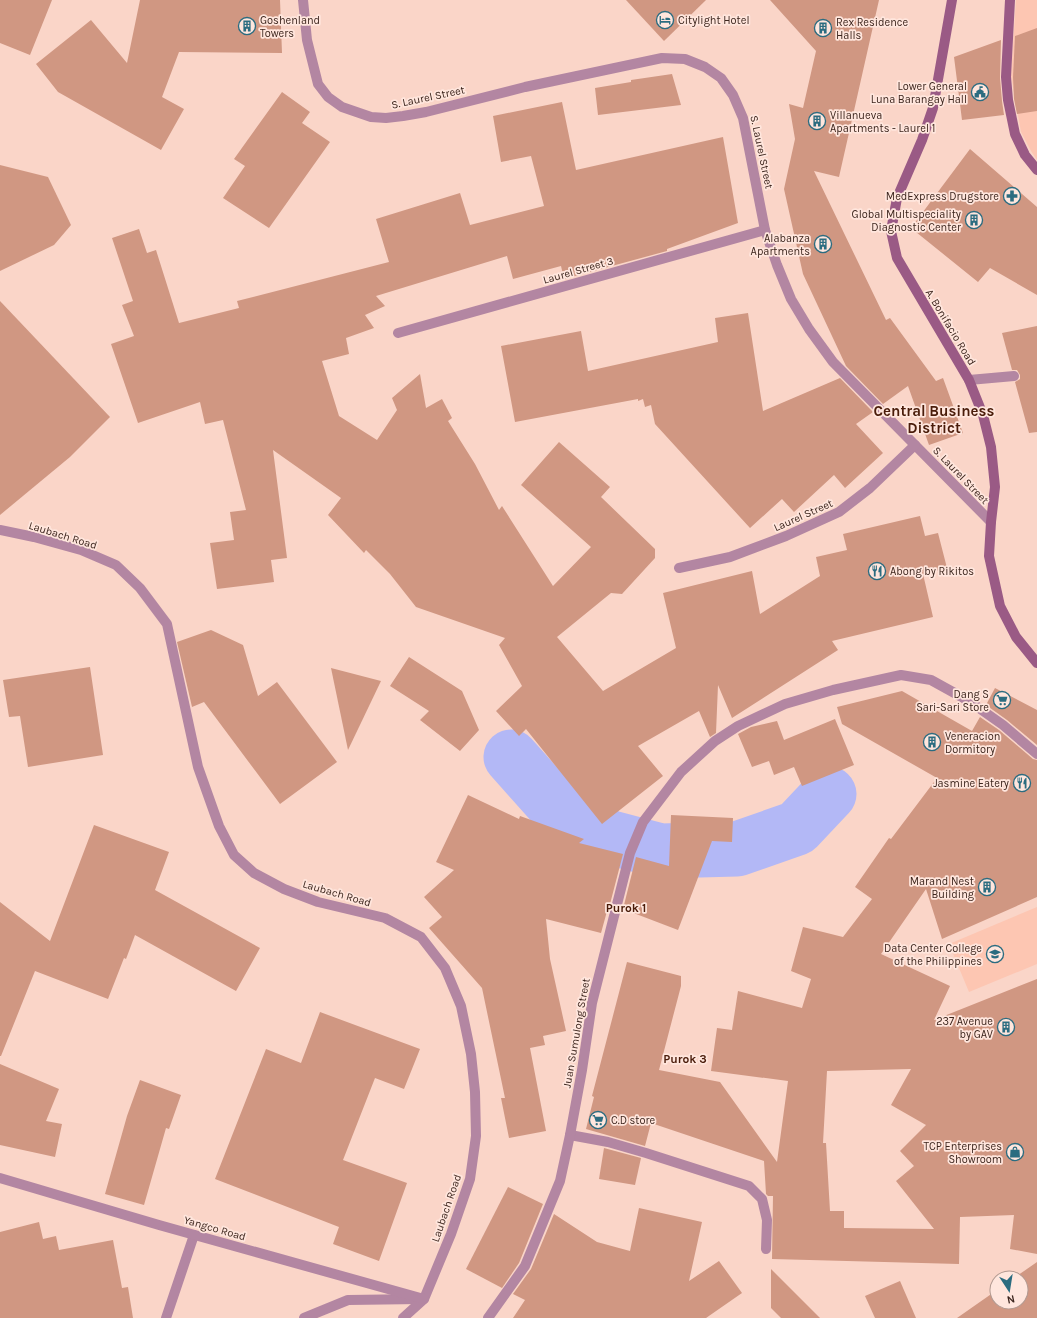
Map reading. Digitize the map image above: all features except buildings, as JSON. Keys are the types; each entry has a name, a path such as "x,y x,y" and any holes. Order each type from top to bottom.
{"main road":[{"name":"A. Bonifacio Road","path":"952,0 933,108 922,140 897,198 891,231 897,258 969,380 983,415 991,447 995,487 991,522 990,556 1000,606 1016,637 1037,662"},
{"path":"1010,0 1006,77 1008,100 1015,134 1025,155 1037,170"}],"street":[{"name":"S. Laurel Street","path":"303,0 307,40 318,84 328,96 342,107 372,117 386,118 426,112 525,87 662,58 685,59 706,67 721,78 734,95 743,118 766,230 776,265 791,299 809,329 833,362 991,522"},
{"name":"Laurel Street 3","path":"398,333 766,230"},
{"path":"969,380 1014,376"},
{"name":"Laurel Street","path":"679,568 730,557 786,536 839,512 870,488 915,445"},
{"name":"Laubach Road","path":"0,530 34,537 81,550 116,565 140,588 167,624 198,767 219,826 234,856 254,873 284,889 318,902 385,918 421,937 445,968 461,1006 471,1054 475,1092 476,1136 470,1179 451,1234 424,1299 403,1318"},
{"name":"Juan Sumulong Street","path":"488,1318 525,1266 560,1181 570,1135 592,1003 630,853 642,825 681,772 715,741 738,726 785,704 833,690 901,675 931,680 969,701 1003,725 1037,754"},
{"path":"570,1135 623,1146 749,1186 762,1200 767,1220 766,1249"},
{"name":"Yangco Road","path":"0,1178 424,1299"},
{"path":"166,1318 194,1234"},
{"path":"304,1318 348,1300 424,1299"}],"shaded area":[{"path":"1016,0 1037,0 1037,160 1021,132 1011,76"},
{"name":"Data Center College of the Philippines","path":"1037,907 1037,964 969,992 949,944"}],"waterway":[{"path":"511,757 552,803 608,837 661,851 737,849 797,828 829,794"}],"place":[{"name":"Citylight Hotel","path":"665,20"},
{"name":"Goshenland Towers","path":"247,26"},
{"name":"Rex Residence Halls","path":"823,28"},
{"name":"Lower General Luna Barangay Hall","path":"980,92"},
{"name":"Villanueva Apartments - Laurel 1","path":"817,121"},
{"name":"MedExpress Drugstore","path":"1012,196"},
{"name":"Global Multispeciality Diagnostic Center","path":"974,220"},
{"name":"Alabanza Apartments","path":"823,244"},
{"name":"Abong by Rikitos","path":"877,571"},
{"name":"Dang S Sari-Sari Store","path":"1002,700"},
{"name":"Veneracion Dormitory","path":"932,742"},
{"name":"Jasmine Eatery","path":"1022,783"},
{"name":"Marand Nest Building","path":"987,887"},
{"name":"Data Center College of the Philippines","path":"995,954"},
{"name":"237 Avenue by GAV","path":"1006,1027"},
{"name":"C.D store","path":"598,1120"},
{"name":"TCP Enterprises Showroom","path":"1015,1152"}],"district":[{"name":"Central Business District","path":"934,420"},
{"name":"Purok 1","path":"626,908"},
{"name":"Purok 3","path":"685,1059"}]}
